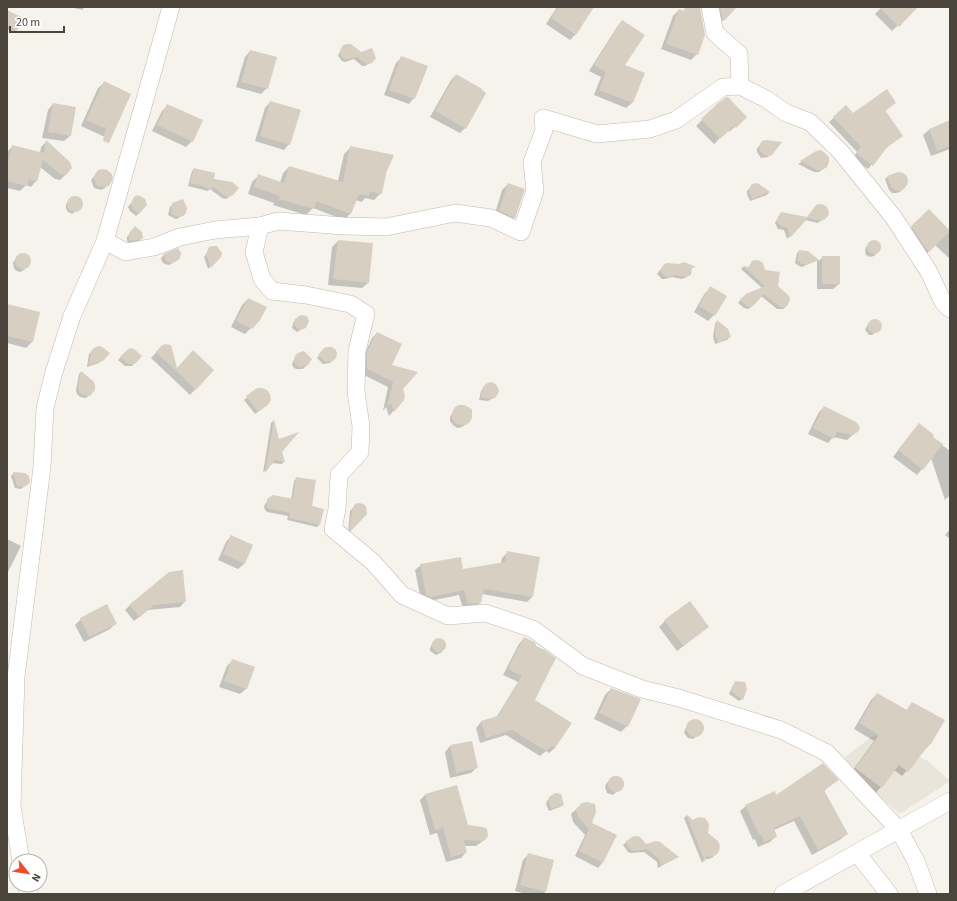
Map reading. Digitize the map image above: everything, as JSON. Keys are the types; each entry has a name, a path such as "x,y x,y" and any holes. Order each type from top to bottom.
{"street":[{"path":"20,853 12,807 16,677 42,467 45,408 54,372 72,316 105,241 171,7"},
{"path":"710,7 715,33 739,54 740,86"},
{"path":"105,241 126,252 154,247 180,236 215,230 260,226 278,221 344,226 386,227 455,213 491,218 521,232 535,191 532,162 544,130 543,118 597,134 650,128 676,120 723,87 740,86 766,99 786,113 810,122 840,151 894,218 929,272 944,302 950,309"},
{"path":"260,226 254,252 262,279 272,291 306,295 350,304 366,314 356,351 356,392 361,426 360,452 339,475 337,509 333,529 373,562 402,595 448,616 485,612 533,629 583,666 642,689 679,698 781,730 827,753 899,830 916,861 928,894"},
{"path":"783,894 950,801"},
{"path":"856,853 889,894"}],"shaded area":[{"path":"874,735 928,761 950,781 900,814 840,761"}],"building":[{"path":"558,7 594,7 576,35 551,18"},
{"path":"685,7 700,7 705,35 698,55 666,44 679,9 684,11"},
{"path":"720,7 737,7 723,21"},
{"path":"879,7 918,7 899,27"},
{"path":"7,10 23,18 17,31 7,25"},
{"path":"622,20 645,35 625,65 645,73 633,103 599,90 606,72 594,65"},
{"path":"351,44 361,52 372,48 376,58 369,64 357,57 344,59 340,52 343,45"},
{"path":"250,50 277,57 268,89 241,82"},
{"path":"401,56 428,66 415,99 389,90"},
{"path":"456,74 482,89 486,93 466,129 435,111"},
{"path":"104,81 131,94 109,143 103,141 106,126 104,128 86,120"},
{"path":"887,89 896,103 885,110 903,136 888,146 873,166 856,153 861,147 833,117 846,105 853,113"},
{"path":"726,97 728,97 747,117 736,128 734,126 720,139 701,119"},
{"path":"270,101 301,110 290,145 260,136"},
{"path":"53,103 76,107 71,136 48,132"},
{"path":"167,104 203,120 193,142 157,125"},
{"path":"950,120 950,146 937,151 929,129"},
{"path":"46,140 70,162 72,168 66,175 60,174 43,160 37,182 29,179 27,186 7,181 7,166 12,145 44,153"},
{"path":"762,141 782,142 772,155 764,155 759,149"},
{"path":"350,146 394,155 387,169 382,194 370,192 369,196 359,194 351,214 316,201 314,209 279,199 280,196 254,187 258,174 284,183 289,166 343,182"},
{"path":"821,150 829,157 827,167 822,170 817,170 800,161 816,151"},
{"path":"194,168 215,173 214,179 232,182 239,188 229,197 225,196 212,186 212,189 190,183"},
{"path":"103,169 111,173 113,177 111,183 109,186 97,186 94,179 95,174 98,170"},
{"path":"898,172 907,176 908,181 904,189 900,191 891,187 887,176"},
{"path":"508,183 525,189 515,218 499,211"},
{"path":"756,183 770,192 752,199 749,191 750,187 752,184"},
{"path":"138,195 145,199 147,205 139,214 132,208 131,204 134,197"},
{"path":"75,196 82,201 83,204 78,211 75,212 68,207 67,204 72,197"},
{"path":"183,199 187,208 186,213 183,216 175,216 171,213 172,203"},
{"path":"820,204 827,207 829,212 828,216 821,221 808,218 790,238 787,228 778,224 777,220 781,212 807,217 816,205"},
{"path":"929,209 950,231 929,252 911,226"},
{"path":"135,226 142,232 143,239 131,241 129,233"},
{"path":"338,240 373,243 369,283 333,279"},
{"path":"871,240 877,240 881,244 881,250 877,254 871,254 867,250 867,244"},
{"path":"217,246 222,253 221,257 211,268 206,254 209,247"},
{"path":"178,248 181,253 180,258 172,263 168,262 163,254"},
{"path":"799,250 808,251 819,260 806,265 802,264 797,260"},
{"path":"23,253 29,255 31,261 29,267 23,269 17,267 15,261 17,255"},
{"path":"822,256 840,256 840,284 822,284"},
{"path":"755,260 763,263 765,270 780,272 778,286 789,296 790,300 784,308 780,307 764,294 751,307 747,306 740,300 746,294 765,286 743,266 749,267 752,261"},
{"path":"684,262 696,267 692,268 691,275 686,277 675,275 669,277 658,271 661,270 664,264 679,264"},
{"path":"710,286 727,296 715,316 699,306"},
{"path":"248,298 267,307 260,320 252,329 236,321"},
{"path":"7,304 40,312 33,342 7,336"},
{"path":"301,315 307,316 309,321 306,328 300,330 294,325 295,319"},
{"path":"872,319 878,319 882,323 882,329 878,333 872,333 868,329 868,323"},
{"path":"717,320 728,329 731,337 718,343 715,334"},
{"path":"377,332 402,344 392,365 418,372 403,389 405,396 404,400 394,412 391,403 387,408 393,382 367,369 367,351"},
{"path":"165,344 171,345 177,368 193,350 214,370 196,390 156,352"},
{"path":"98,346 110,353 103,361 89,365 91,351"},
{"path":"332,347 336,350 337,354 333,361 325,362 318,355 324,348"},
{"path":"130,348 134,349 142,356 136,363 128,364 120,357"},
{"path":"304,351 312,359 307,366 299,367 295,364 295,356"},
{"path":"81,371 94,382 95,390 90,396 83,395 79,392 78,387"},
{"path":"490,382 497,386 499,390 498,394 495,398 491,399 481,397 483,387"},
{"path":"257,388 267,390 270,394 271,400 268,405 258,412 246,396"},
{"path":"458,405 464,405 472,409 472,417 470,422 466,425 455,423 452,418 454,408"},
{"path":"824,406 856,422 860,427 859,431 853,435 837,432 834,439 813,428"},
{"path":"274,419 279,439 299,432 282,452 285,462 275,460 265,473"},
{"path":"919,423 934,435 933,437 943,444 923,470 898,450"},
{"path":"13,472 25,473 29,476 30,483 24,487 17,486"},
{"path":"296,477 316,480 312,506 324,509 320,525 289,518 290,513 267,507 267,499 273,495 293,499"},
{"path":"359,503 366,506 367,514 351,531 349,529 353,507 355,504"},
{"path":"231,535 253,545 245,564 223,554"},
{"path":"507,551 540,557 533,597 484,589 481,603 468,604 464,590 431,597 426,595 420,564 461,557 463,569 505,562"},
{"path":"183,570 186,602 154,605 140,617 129,605 169,572"},
{"path":"690,601 709,627 683,646 664,620"},
{"path":"107,604 117,624 89,637 80,618"},
{"path":"524,637 534,642 536,646 545,650 556,658 535,700 572,723 555,748 552,746 546,751 512,730 486,738 481,721 498,716 522,676 508,669"},
{"path":"436,638 442,638 446,642 446,648 442,652 436,652 432,648 432,642"},
{"path":"232,659 255,667 247,689 224,681"},
{"path":"735,681 745,682 747,689 743,700 731,691"},
{"path":"611,688 641,699 628,727 599,713"},
{"path":"877,693 907,710 912,702 945,720 931,744 930,743 908,772 899,765 882,788 855,768 879,735 859,723"},
{"path":"695,719 701,722 704,728 701,734 695,737 689,734 686,728 689,722"},
{"path":"472,741 478,768 456,773 450,745"},
{"path":"823,763 839,780 824,790 848,834 818,850 800,816 774,828 777,837 764,842 761,834 759,835 745,805 775,791 776,795"},
{"path":"613,776 619,776 624,781 622,790 619,792 613,792 608,787 608,781"},
{"path":"457,785 468,825 487,829 488,836 482,841 464,840 467,853 451,857 443,828 435,830 425,794"},
{"path":"555,793 561,794 564,805 551,809 549,797"},
{"path":"587,802 595,804 596,812 592,823 617,835 603,863 579,851 589,829 578,817 576,809 582,803"},
{"path":"686,814 693,820 698,817 705,818 709,824 708,833 718,841 720,846 716,855 711,857 706,856 705,862"},
{"path":"636,836 640,837 646,844 656,841 660,842 679,857 661,866 659,859 647,849 635,851 631,850 625,842"},
{"path":"528,853 554,860 546,892 520,885"}]}
